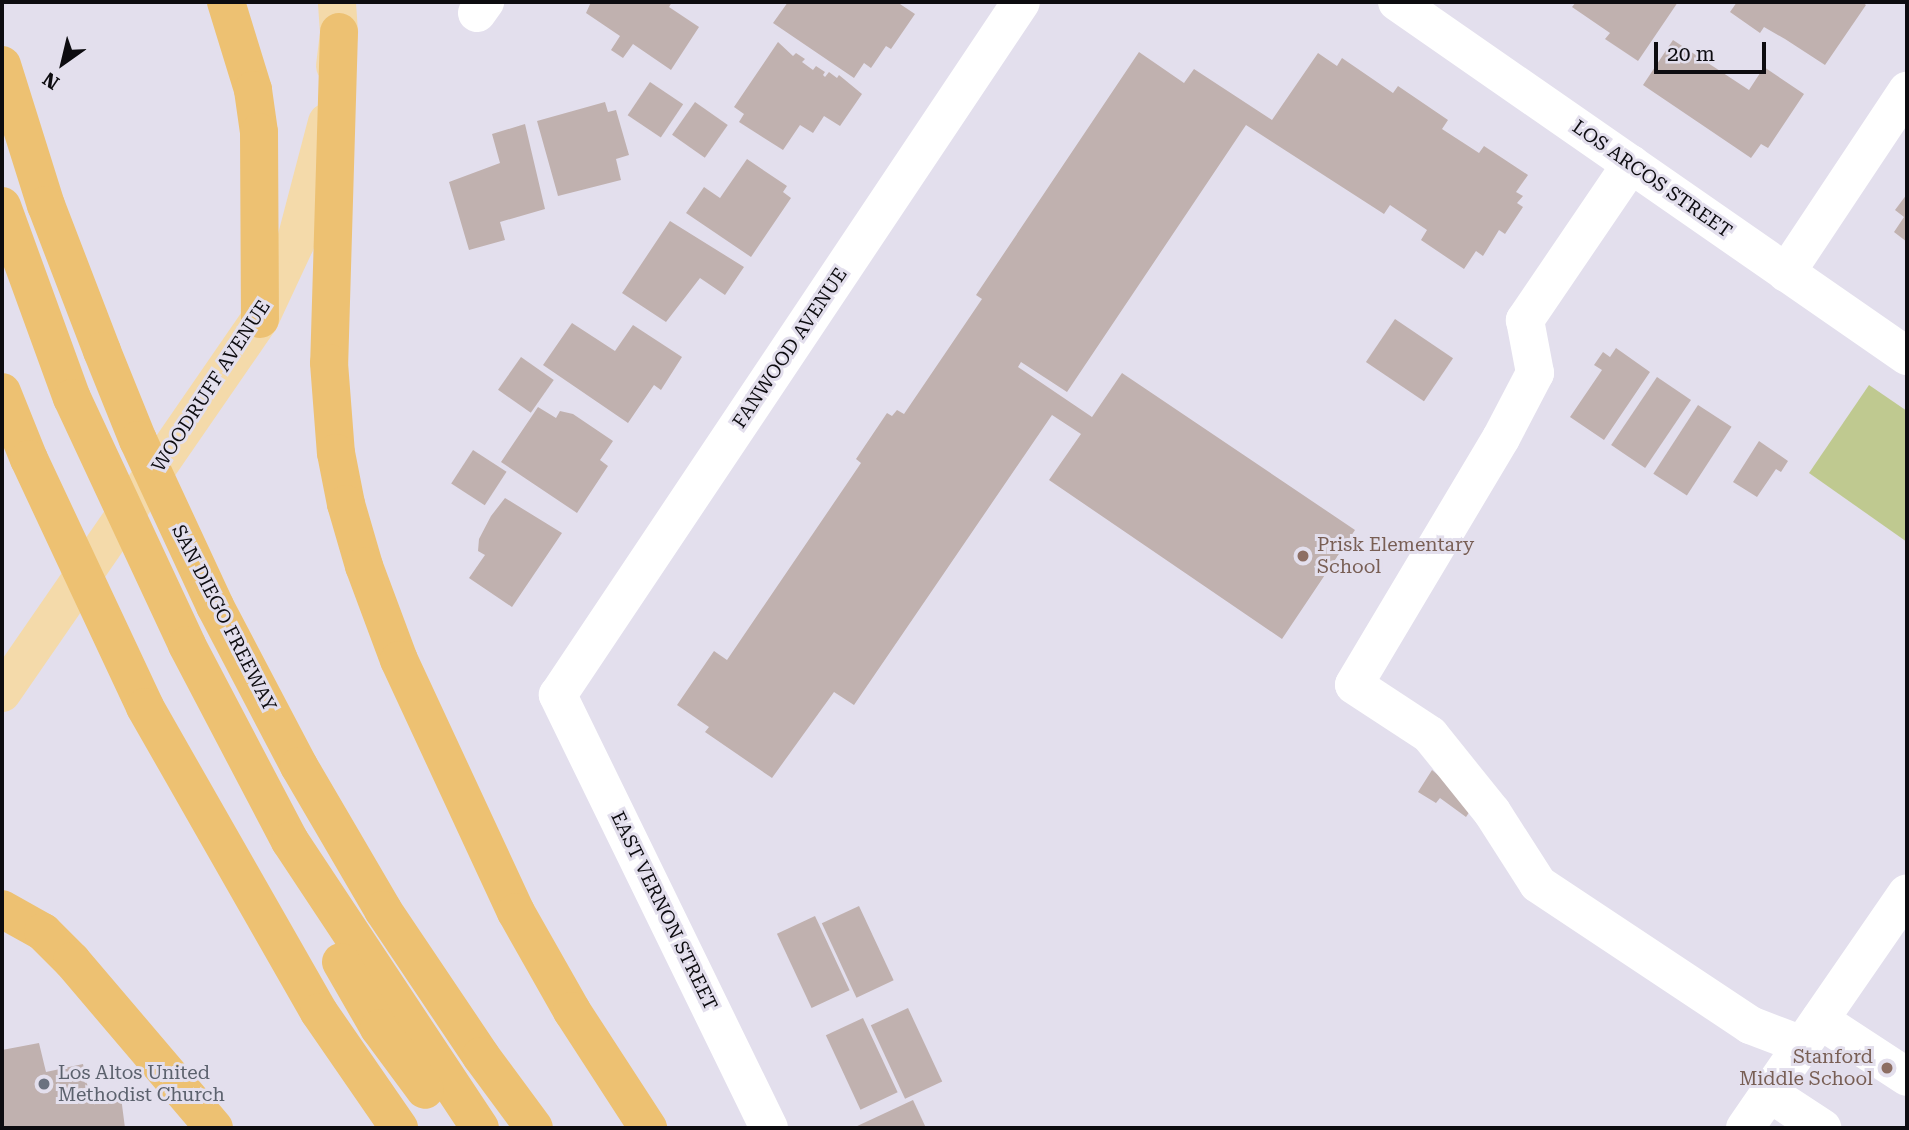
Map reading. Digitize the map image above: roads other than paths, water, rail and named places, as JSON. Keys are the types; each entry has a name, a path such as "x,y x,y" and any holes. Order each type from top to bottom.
{"highway":[{"path":"226,2 253,90 259,132 260,319"},
{"path":"338,17 329,363 336,453 346,503 364,566 398,660 516,912 572,1011 648,1128"},
{"name":"SAN DIEGO FREEWAY","path":"2,65 46,205 102,351 138,440 215,606 299,766 383,910 481,1056 534,1128"},
{"path":"2,206 65,408"},
{"path":"2,271 179,658 379,1028 453,1128"},
{"path":"2,392 29,459 145,708 319,1012 399,1128"},
{"path":"179,658 290,841 480,1128"},
{"path":"2,909 43,932 72,961 214,1128"}],"main road":[{"name":"WOODRUFF AVENUE","path":"2,693 260,319 295,244 325,140 338,17"}],"street":[{"name":"FANWOOD AVENUE","path":"558,695 1021,2"},
{"name":"LOS ARCOS STREET","path":"1396,2 1907,356"},
{"path":"1786,273 1907,91"},
{"path":"1631,164 1525,320 1535,373 1501,438 1354,685 1430,735 1492,812 1538,884 1750,1025 1811,1033 1907,1077"},
{"name":"EAST VERNON STREET","path":"558,695 769,1128"},
{"path":"1745,1128 1907,892"},
{"path":"1769,1093 1822,1128"}],"place":[{"name":"Prisk Elementary School","path":"1303,556"},
{"name":"Stanford Middle School","path":"1887,1068"},
{"name":"Los Altos United Methodist Church","path":"44,1084"}]}
